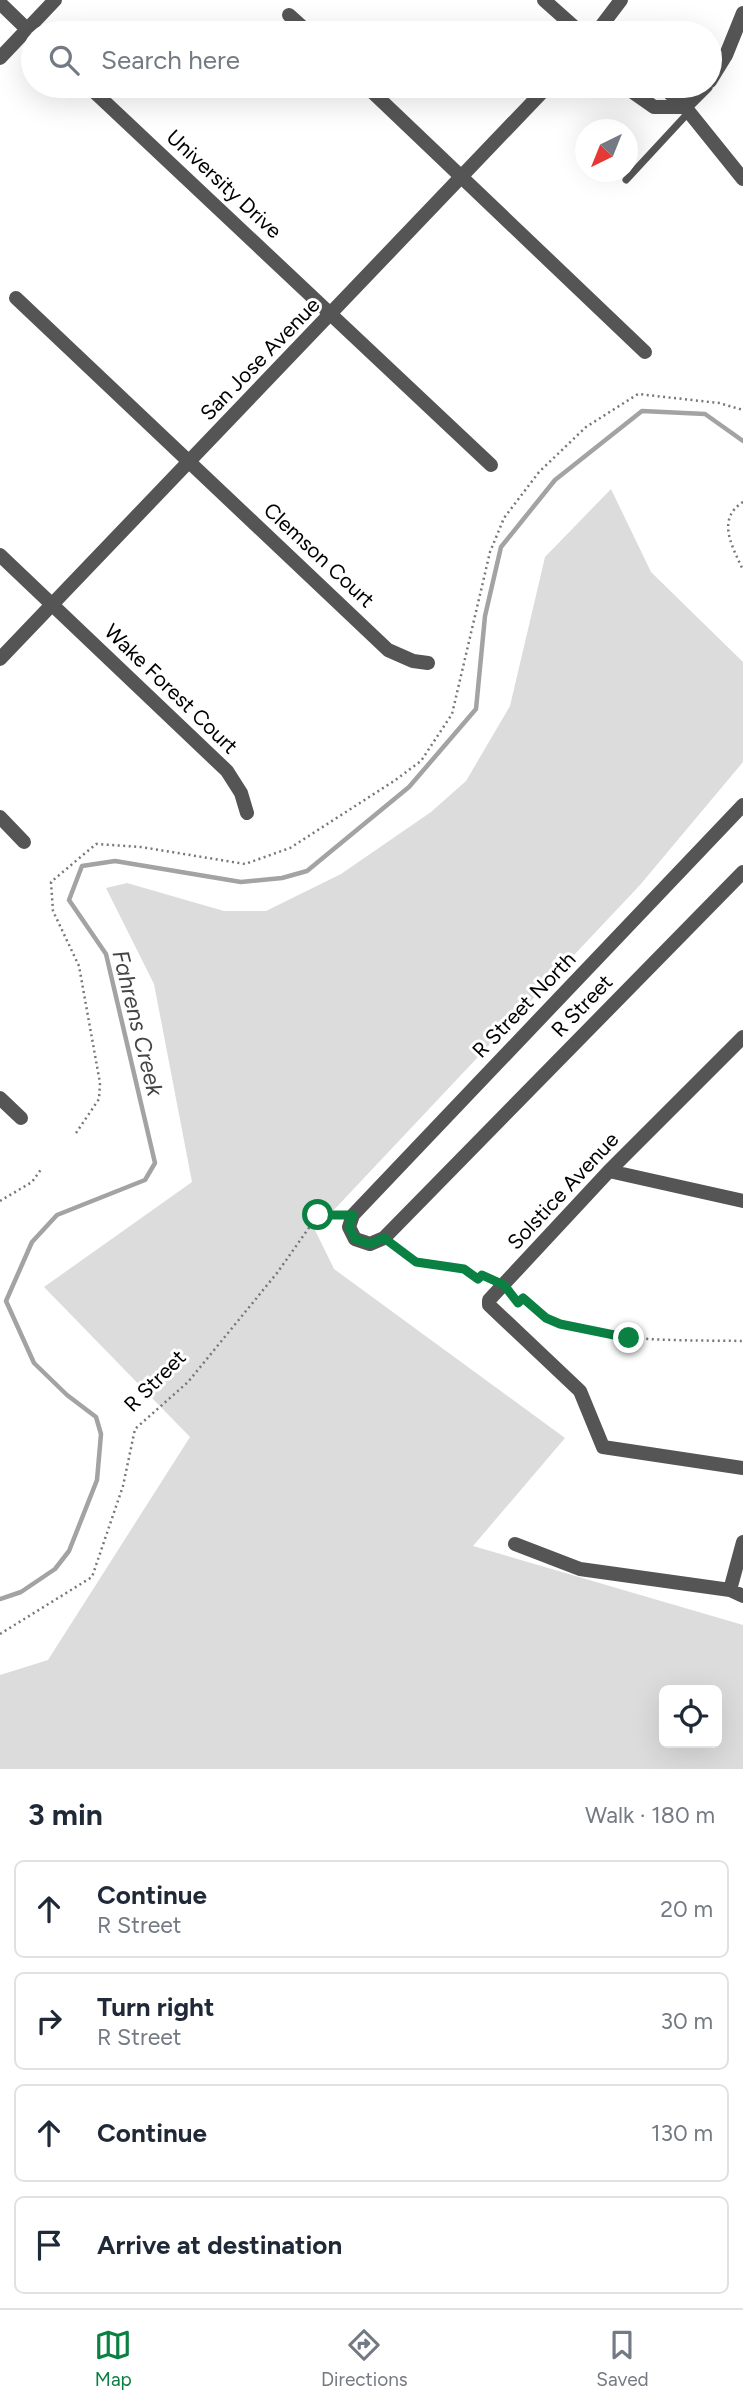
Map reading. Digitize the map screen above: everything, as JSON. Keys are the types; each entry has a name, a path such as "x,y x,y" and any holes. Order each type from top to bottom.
{"street":[{"path":"39,21 55,0"},
{"path":"544,0 568,21"},
{"path":"605,21 621,0"},
{"path":"0,4 21,24"},
{"path":"722,62 743,13"},
{"path":"289,15 296,21"},
{"path":"0,58 21,40"},
{"name":"University Drive","path":"101,98 491,465"},
{"path":"379,98 645,352"},
{"name":"San Jose Avenue","path":"0,659 537,98"},
{"path":"641,98 654,107 687,109"},
{"path":"675,98 743,179"},
{"path":"687,109 696,98"},
{"name":"Clemson Court","path":"16,298 388,650 413,661 428,663"},
{"name":"Wake Forest Court","path":"0,555 227,771 241,793 247,813"},
{"name":"R Street North","path":"353,1215 743,805"},
{"path":"0,817 24,842"},
{"name":"R Street","path":"384,1238 743,872"},
{"name":"Solstice Avenue","path":"743,1037 609,1171 489,1300 489,1305 580,1391 603,1447 743,1468"},
{"path":"0,1098 21,1118"},
{"path":"609,1171 743,1202"},
{"path":"353,1215 349,1227 355,1239 370,1244 384,1238"},
{"path":"515,1544 580,1569 737,1593 743,1542"}],"lane":[{"path":"638,166 687,109"}],"path":[{"path":"76,1133 99,1099 100,1083 79,966 53,911 51,882 96,845 141,847 245,864 290,848 394,781 421,761 452,713 490,552 504,518 539,472 586,427 638,394 719,403 743,410"},
{"path":"743,502 732,509 727,526 743,569"},
{"path":"0,1201 32,1182 42,1168"},
{"name":"R Street","path":"0,1634 92,1577 123,1486 135,1429 188,1382 277,1273 318,1215 353,1215"},
{"path":"384,1238 416,1262 464,1269 478,1279 482,1275 504,1285 518,1303 523,1298 546,1318 560,1324 629,1338 743,1341"}],"shaded area":[{"path":"611,489 651,572 743,662 743,762 640,885 315,1230 334,1269 565,1438 473,1546 743,1625 743,1769 0,1769 0,1675 48,1660 190,1437 44,1287 192,1182 154,984 106,888 127,883 224,911 266,911 341,874 431,812 466,781 510,706 545,557"}],"waterway":[{"name":"Fahrens Creek","path":"0,1599 21,1592 55,1569 69,1551 97,1480 101,1434 96,1417 67,1395 34,1363 6,1301 32,1242 57,1215 145,1180 155,1163 106,954 69,900 82,866 115,861 241,882 282,878 307,871 409,787 476,709 485,616 501,547 555,480 642,411 705,414 743,441"}],"route":[{"path":"318,1215 353,1215 349,1227 355,1239 370,1244 384,1238 416,1262 464,1269 478,1279 482,1275 504,1285 518,1303 523,1298 546,1318 560,1324 629,1338"}]}
